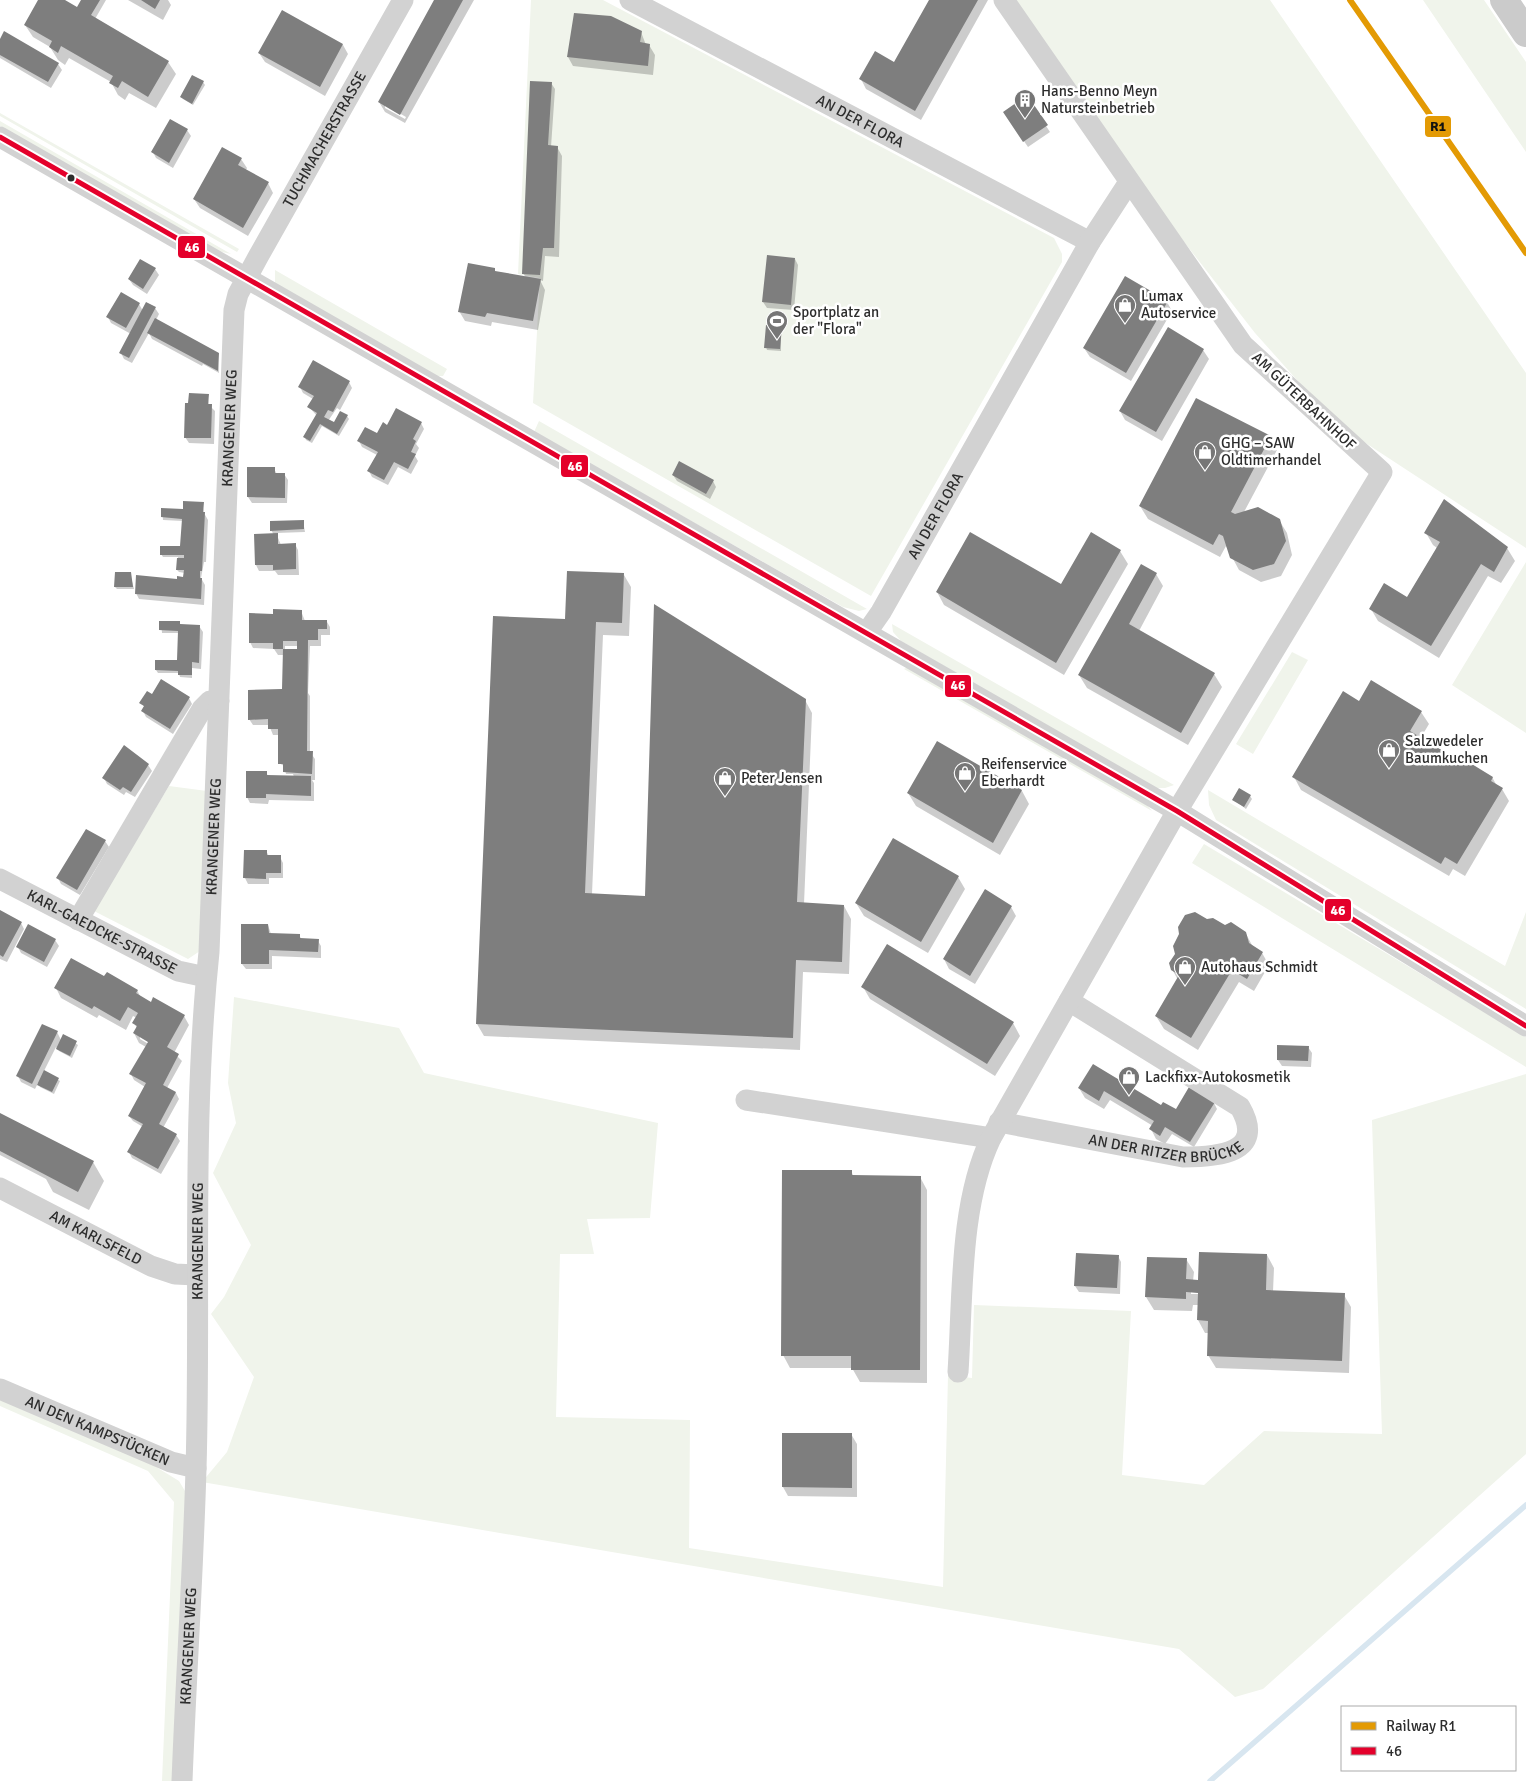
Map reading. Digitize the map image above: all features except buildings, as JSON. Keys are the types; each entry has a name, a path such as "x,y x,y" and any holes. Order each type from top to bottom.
{"street":[{"name":"TUCHMACHERSTRASSE","path":"247,278 403,0"},
{"name":"AN DER FLORA","path":"630,0 1090,242"},
{"name":"AM GÜTERBAHNHOF","path":"1004,0 1242,344 1382,472 1177,811"},
{"path":"1504,0 1526,33"},
{"path":"0,137 1177,811 1526,1026"},
{"name":"AN DER FLORA","path":"867,632 881,612 1090,242 1129,182"},
{"name":"KRANGENER WEG","path":"182,1781 196,1468 196,1275 203,1001 206,978 219,701 234,310 238,294 247,278"},
{"path":"78,920 202,709 210,701 219,701"},
{"path":"958,1372 969,1206 980,1161 995,1130 1177,811"},
{"name":"KARL-GAEDCKE-STRASSE","path":"0,879 178,971 206,978"},
{"name":"AN DER RITZER BRÜCKE","path":"746,1100 995,1130 1184,1157 1214,1157 1235,1151 1244,1141 1248,1129 1246,1118 1240,1107 1070,1000"},
{"name":"AM KARLSFELD","path":"0,1188 151,1266 175,1274 196,1275"},
{"name":"AN DEN KAMPSTÜCKEN","path":"0,1389 171,1462 196,1468"}],"shaded area":[{"name":"Sportplatz an der \"Flora\"","path":"531,0 603,0 1054,238 1062,254 1062,262 871,596 533,403 540,278 518,274"},
{"path":"1013,0 1270,0 1526,373 1526,548 1361,440 1313,398 1255,333 1139,184"},
{"path":"1423,0 1484,0 1526,62 1526,152"},
{"path":"0,113 239,249 237,252 0,116"},
{"path":"0,121 231,254 218,251 0,126"},
{"path":"275,270 447,369 443,376 436,376 275,283"},
{"path":"539,421 867,609 859,611 843,607 534,432"},
{"path":"1526,562 1526,733 1452,685"},
{"path":"892,624 1174,785 1165,788 1155,788 901,641 893,632"},
{"path":"1292,652 1308,660 1253,754 1236,744"},
{"path":"908,667 1146,804 1152,811 904,669"},
{"path":"169,786 207,791 200,951 188,959 94,911"},
{"path":"1208,790 1505,966 1526,912 1526,1009 1216,820 1209,805"},
{"path":"1204,844 1526,1037 1526,1067 1192,863"},
{"path":"234,997 399,1028 424,1073 658,1123 650,1218 587,1219 594,1254 560,1254 556,1417 690,1420 689,1548 943,1587 948,1375 972,1378 974,1305 1131,1311 1122,1475 1204,1485 1264,1431 1382,1434 1372,1120 1526,1074 1526,1454 1263,1689 1235,1697 1179,1649 202,1482 227,1452 254,1377 211,1314 224,1297 251,1245 213,1173 236,1123 228,1083"},
{"path":"0,1397 148,1462 179,1481 188,1496 175,1781 162,1781 174,1502 148,1471 0,1406"}],"waterway":[{"path":"1210,1781 1526,1505"}],"rail line":[{"name":"R1","path":"1350,0 1526,253"}],"transit line":[{"name":"46","path":"0,137 1177,811 1526,1026"}],"place":[{"name":"Hans-Benno Meyn Natursteinbetrieb","path":"1025,119"},
{"name":"Lumax Autoservice","path":"1125,324"},
{"name":"Sportplatz an der \"Flora\"","path":"777,340"},
{"name":"GHG – SAW Oldtimerhandel","path":"1205,471"},
{"name":"Salzwedeler Baumkuchen","path":"1389,769"},
{"name":"Reifenservice Eberhardt","path":"965,792"},
{"name":"Peter Jensen","path":"725,797"},
{"name":"Autohaus Schmidt","path":"1185,986"},
{"name":"Lackfixx-Autokosmetik","path":"1129,1096"}]}
